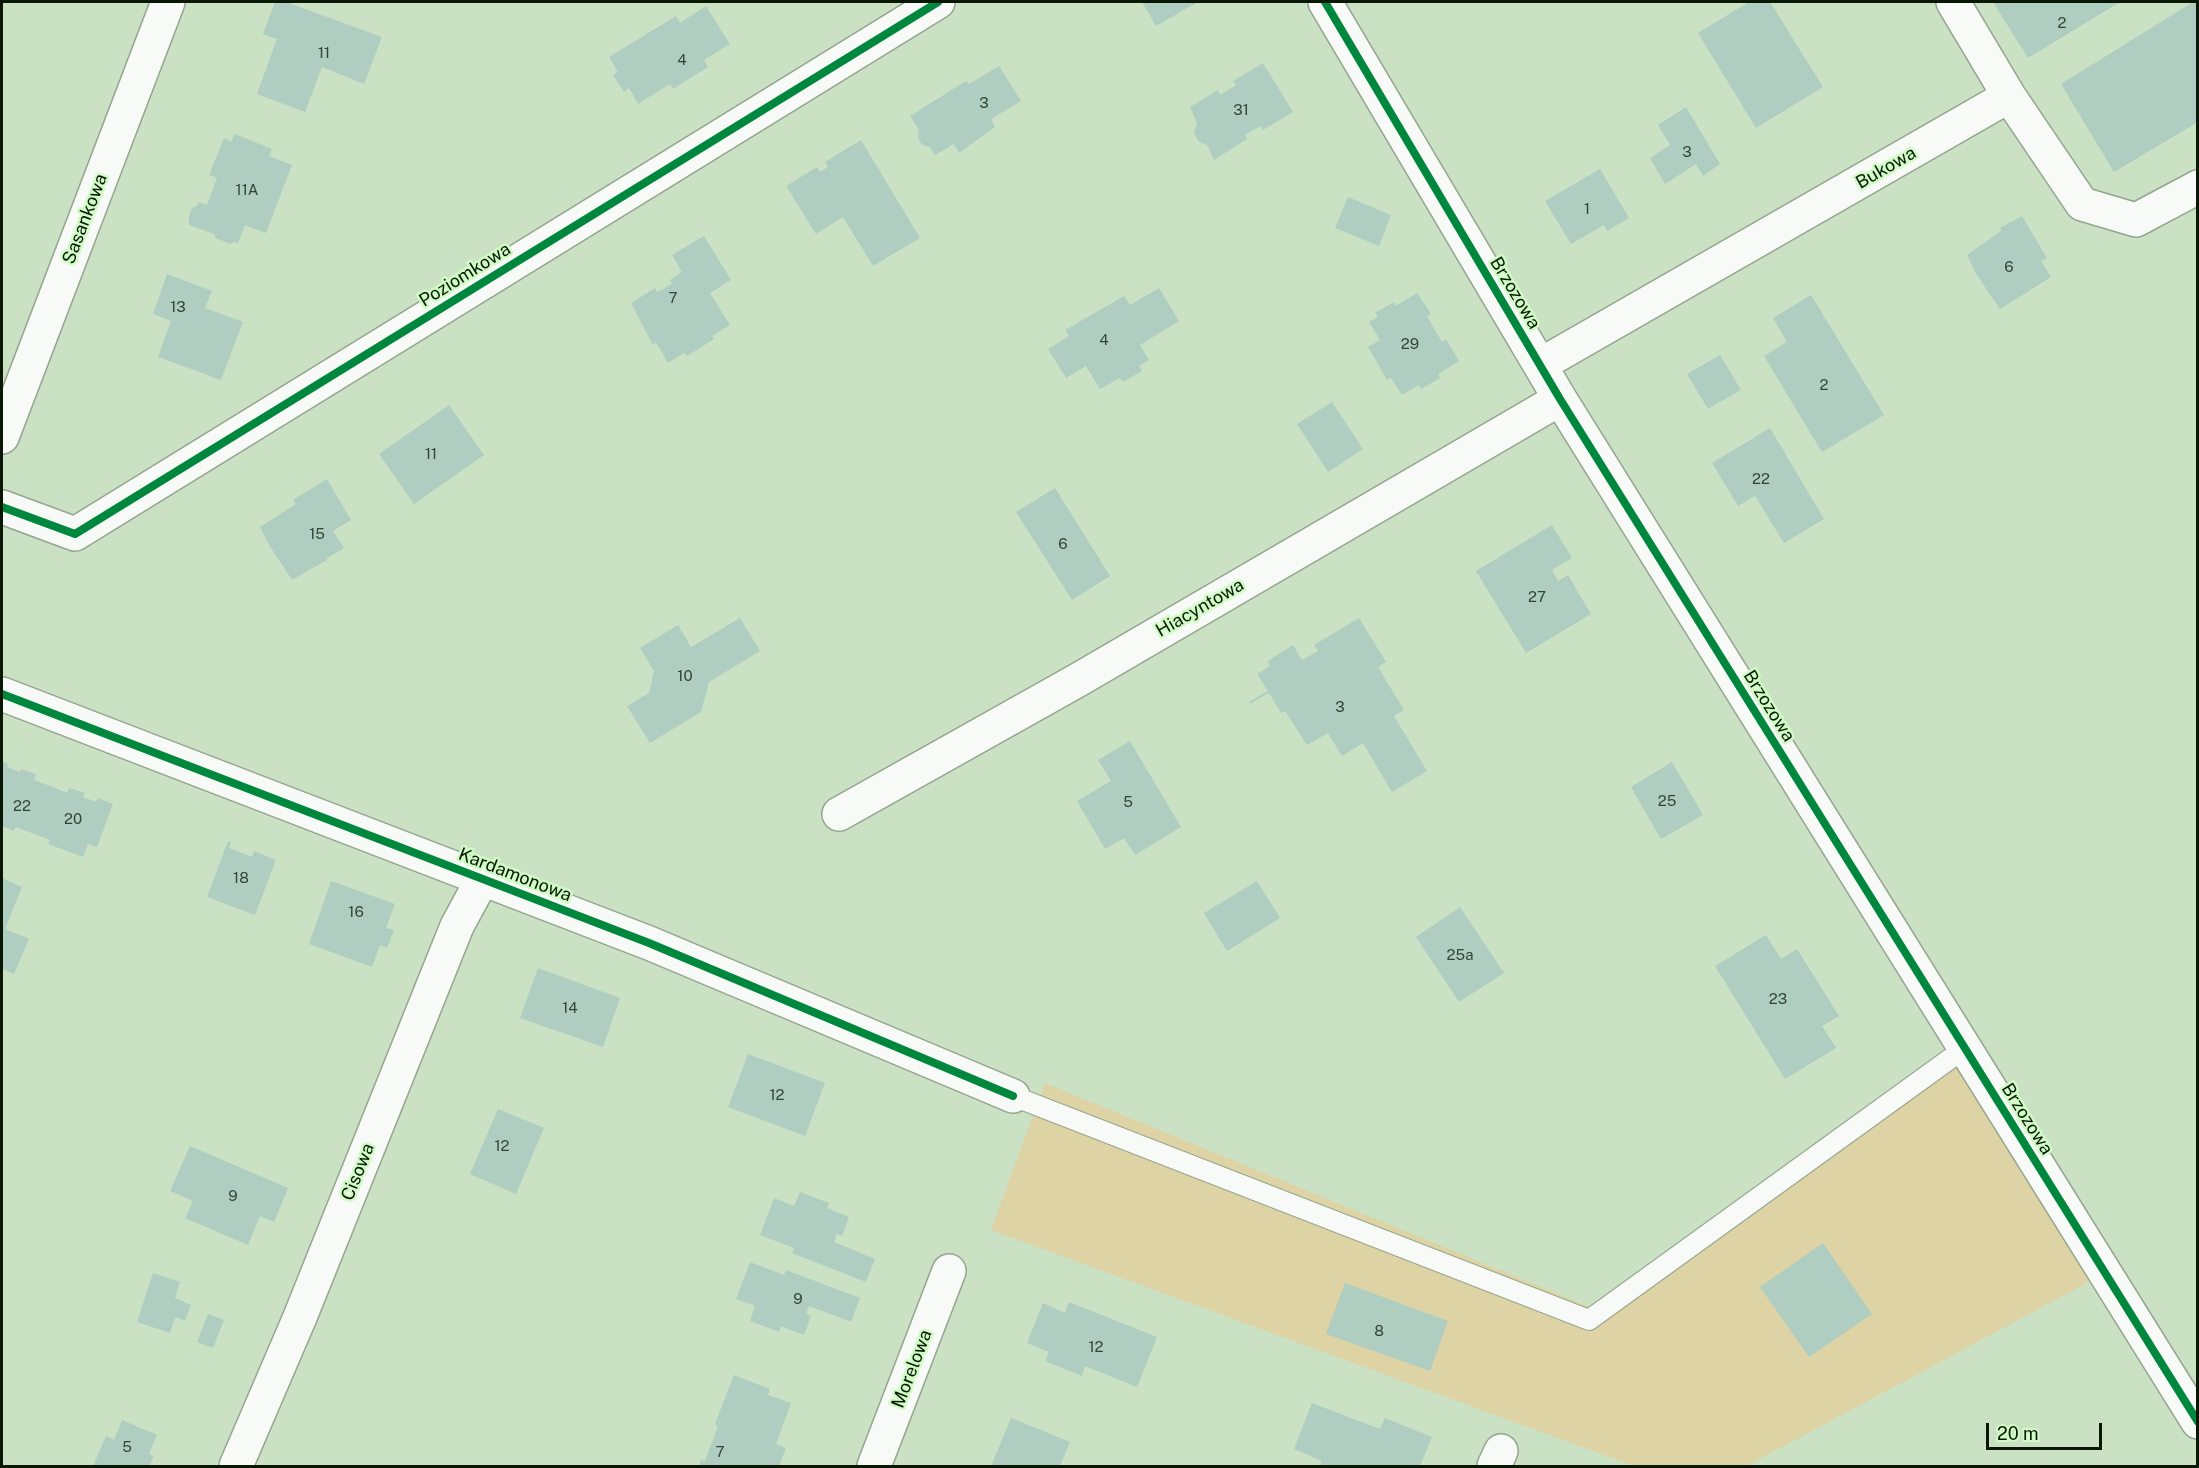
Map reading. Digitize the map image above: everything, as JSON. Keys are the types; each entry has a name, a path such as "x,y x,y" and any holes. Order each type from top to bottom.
{"street":[{"name":"Sasankowa","path":"2,437 168,2"},
{"name":"Poziomkowa","path":"2,507 75,534 938,2"},
{"name":"Brzozowa","path":"1325,2 1560,399 2198,1422"},
{"path":"1953,2 2009,96 2082,204 2136,220 2198,187"},
{"name":"Bukowa","path":"1540,365 2009,96"},
{"name":"Hiacyntowa","path":"839,814 1078,680 1560,399"},
{"name":"Kardamonowa","path":"2,694 660,947 1013,1096"},
{"name":"Cisowa","path":"236,1467 300,1317 457,926 483,878"},
{"name":"Morelowa","path":"874,1467 949,1271"}],"lane":[{"path":"1013,1096 1589,1320 1965,1048"}],"shaded area":[{"path":"1970,1056 2091,1251 2087,1283 1747,1466 1634,1466 991,1230 1045,1083 1590,1307"}],"building":[{"path":"275,2 286,2 382,37 364,84 322,67 305,112 257,94 277,39 263,34"},
{"path":"1142,2 1198,2 1156,26"},
{"path":"1749,2 1770,2 1823,87 1756,128 1698,33"},
{"path":"1993,2 2120,2 2028,58"},
{"path":"2193,2 2198,2 2198,122 2114,172 2061,84"},
{"path":"706,6 730,44 704,60 708,67 673,89 670,84 638,104 629,88 624,92 613,75 618,72 609,57 676,16 680,23"},
{"path":"1263,63 1293,112 1263,130 1260,126 1245,135 1247,139 1214,160 1207,145 1198,141 1194,132 1197,123 1190,107 1218,90 1220,95 1236,85 1233,81"},
{"path":"999,66 1021,101 991,119 995,127 959,153 954,144 935,155 930,147 922,145 918,138 919,130 910,116 966,81 969,84"},
{"path":"1686,107 1720,164 1703,176 1696,164 1665,184 1650,158 1670,145 1658,125"},
{"path":"235,134 272,149 269,156 292,165 266,233 245,225 238,243 230,244 216,238 214,234 189,225 189,216 192,208 199,202 207,205 217,178 209,175 224,138 231,142"},
{"path":"861,140 920,238 873,266 843,217 816,234 786,186 817,167 820,172 828,167 825,162"},
{"path":"1600,169 1629,218 1607,231 1604,225 1571,244 1545,201"},
{"path":"1348,197 1391,215 1379,246 1335,228"},
{"path":"2022,216 2047,258 2041,261 2051,277 2000,309 1976,274 1967,255 2001,231 2000,228"},
{"path":"704,236 731,280 710,293 730,325 712,336 714,339 687,356 684,353 668,363 656,342 653,345 631,303 655,288 657,292 672,284 670,280 682,272 672,255"},
{"path":"167,274 212,291 205,308 243,322 221,380 158,357 171,321 153,314"},
{"path":"1159,288 1179,321 1140,345 1149,360 1139,366 1142,371 1123,382 1120,378 1100,389 1086,366 1066,378 1048,349 1069,336 1065,330 1124,296 1130,305"},
{"path":"1417,293 1431,314 1427,316 1442,342 1446,339 1459,361 1438,374 1440,378 1421,389 1419,385 1402,395 1391,378 1387,380 1368,347 1380,340 1369,322 1378,317 1375,313 1394,302 1396,306"},
{"path":"1811,295 1884,415 1822,452 1764,356 1787,342 1773,318"},
{"path":"1720,355 1741,390 1708,409 1687,374"},
{"path":"1332,402 1363,449 1328,472 1297,424"},
{"path":"449,405 484,455 414,504 379,454"},
{"path":"1770,428 1824,519 1784,543 1755,496 1738,506 1712,463"},
{"path":"327,479 351,520 333,531 344,548 292,580 260,527 296,504 293,500"},
{"path":"1055,488 1110,576 1072,600 1016,512"},
{"path":"1552,525 1572,558 1552,570 1558,581 1568,575 1591,614 1526,653 1476,571"},
{"path":"740,618 760,651 709,682 701,712 650,743 627,706 649,693 654,671 640,648 678,625 691,647"},
{"path":"1359,618 1386,662 1378,667 1404,710 1394,716 1427,771 1392,792 1363,743 1342,756 1328,733 1307,745 1285,711 1281,713 1269,693 1250,704 1249,702 1268,691 1257,674 1270,666 1268,661 1293,645 1302,660 1318,651 1314,645"},
{"path":"1130,741 1181,827 1135,855 1124,838 1105,849 1077,801 1111,781 1098,760"},
{"path":"2,761 8,764 7,767 20,772 21,769 36,774 34,780 67,793 69,788 85,793 83,797 96,802 98,798 113,804 97,847 88,844 83,857 48,844 50,840 16,827 14,831 2,826"},
{"path":"1672,762 1703,815 1661,839 1631,787"},
{"path":"228,841 231,842 229,848 252,857 254,851 276,860 255,915 207,897"},
{"path":"2,878 22,887 5,929 29,939 14,974 2,969"},
{"path":"331,881 395,904 386,928 394,930 387,948 380,945 372,967 309,944"},
{"path":"1257,881 1280,918 1227,951 1204,913"},
{"path":"1460,907 1504,973 1459,1002 1416,937"},
{"path":"1766,935 1781,959 1797,949 1839,1016 1822,1026 1836,1048 1785,1079 1715,966"},
{"path":"538,968 620,998 603,1047 520,1018"},
{"path":"748,1054 825,1083 805,1136 728,1107"},
{"path":"498,1109 544,1128 516,1194 470,1174"},
{"path":"190,1146 288,1188 274,1222 260,1216 248,1245 185,1218 193,1201 170,1191"},
{"path":"800,1192 829,1203 827,1208 849,1217 842,1236 837,1234 834,1242 875,1259 866,1282 792,1253 794,1248 760,1235 774,1198 794,1206"},
{"path":"1823,1243 1872,1314 1809,1357 1760,1287"},
{"path":"750,1262 784,1275 786,1270 860,1298 851,1322 809,1306 806,1314 811,1316 804,1335 781,1326 779,1332 750,1321 755,1306 736,1299"},
{"path":"153,1273 180,1282 175,1298 191,1305 185,1321 175,1317 170,1333 137,1322"},
{"path":"1345,1283 1448,1321 1430,1371 1326,1334"},
{"path":"1069,1302 1157,1337 1137,1387 1085,1366 1082,1376 1045,1361 1049,1352 1027,1343 1043,1303 1065,1313"},
{"path":"208,1314 224,1320 213,1348 197,1342"},
{"path":"734,1375 770,1389 768,1395 791,1403 776,1444 786,1448 779,1466 699,1466 701,1460 705,1461 718,1426 715,1424"},
{"path":"1312,1403 1380,1429 1385,1418 1432,1437 1420,1466 1319,1466 1322,1461 1294,1449"},
{"path":"1011,1418 1070,1442 1060,1466 991,1466"},
{"path":"122,1420 157,1435 149,1454 154,1456 149,1466 93,1466 106,1436 114,1440"}],"cycle path":[{"path":"2,507 75,534 938,2"},
{"path":"1325,2 1560,399 2198,1422"},
{"path":"2,694 649,943 1013,1096"}]}
